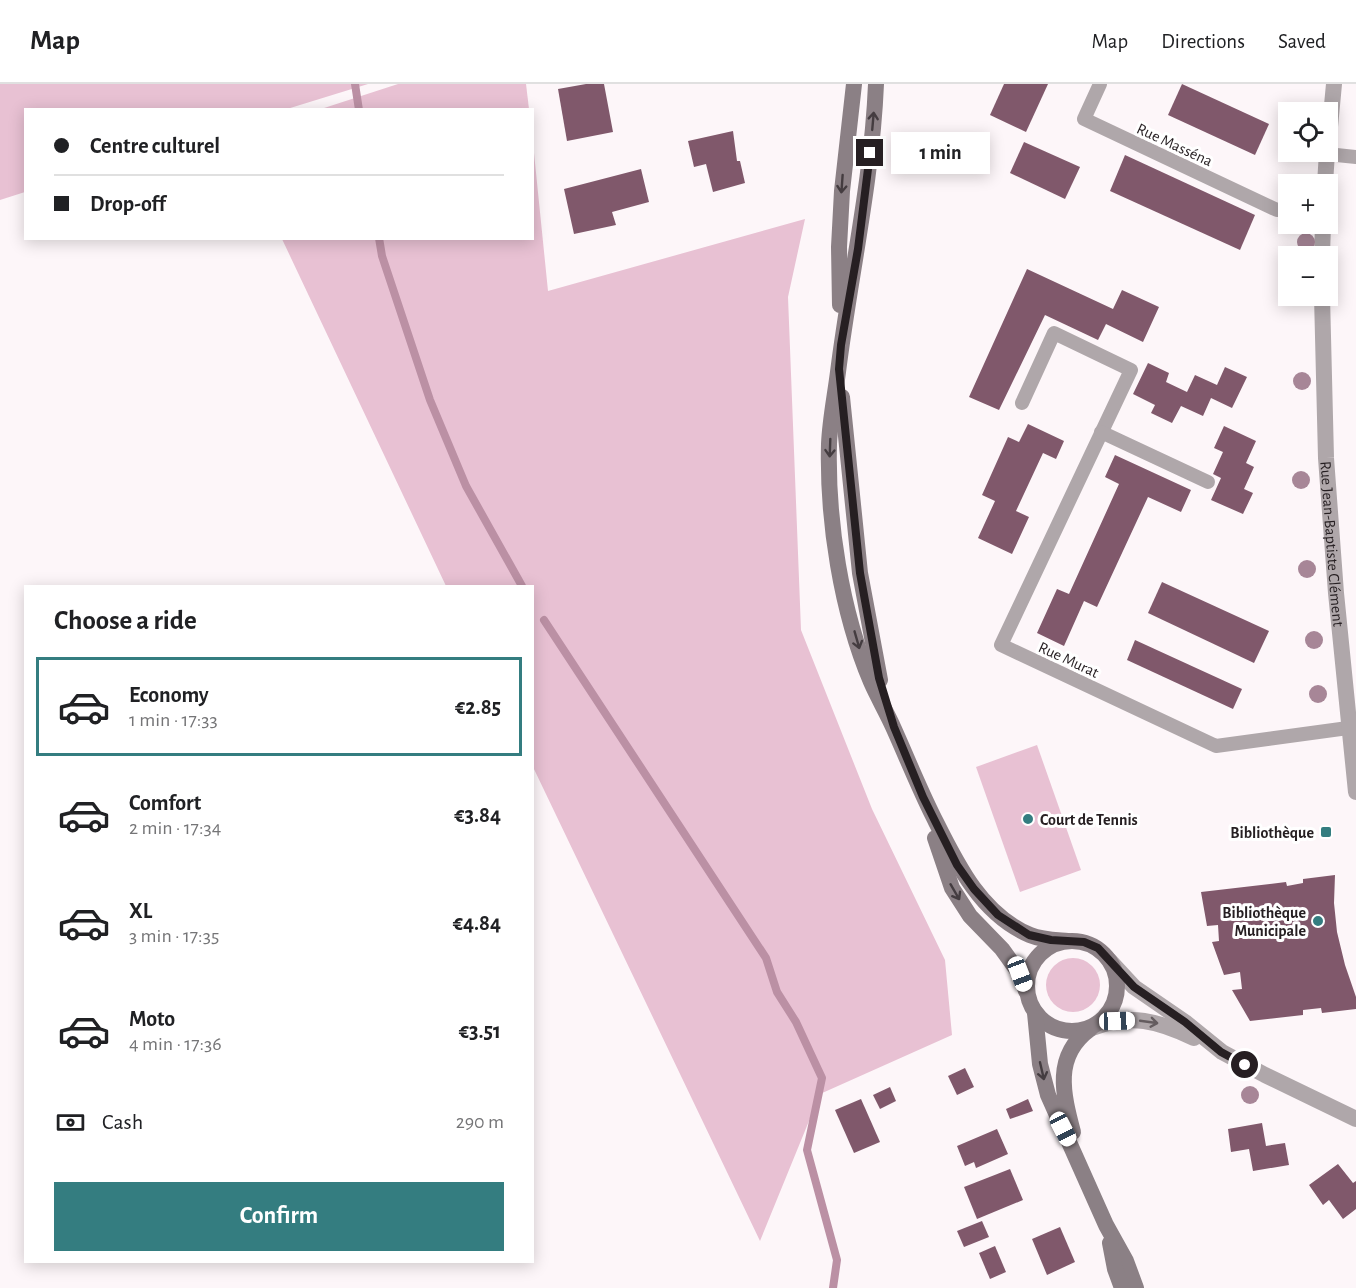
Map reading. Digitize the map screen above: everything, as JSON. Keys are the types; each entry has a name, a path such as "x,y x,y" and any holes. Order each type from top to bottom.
{"main road":[{"path":"841,345 839,247 841,202 854,84"},
{"path":"876,84 858,249 841,345 830,441 829,474 837,553 846,600 871,682 894,727 923,797 957,865 974,889 998,915 1029,935 1051,940 1084,942 1098,948 1109,960 1116,974 1118,986 1111,1011 1072,1046 1065,1065 1063,1084 1065,1102 1081,1165"},
{"path":"923,797 952,888 970,916 1007,956 1020,974 1035,1013 1042,1075 1063,1129 1106,1225 1126,1261 1136,1288"},
{"path":"1028,995 1028,975 1037,957 1053,945 1068,941"},
{"path":"1035,1013 1050,1027 1060,1030 1080,1031 1092,1028"},
{"path":"1106,1225 1115,1269 1122,1288"}],"street":[{"path":"1332,102 1334,84"},
{"name":"Rue Jean-Baptiste Clément","path":"1322,306 1326,458 1348,728 1356,786"},
{"path":"1109,960 1134,987 1185,1022 1221,1052"},
{"path":"1092,1028 1117,1021 1144,1020 1172,1027 1255,1070 1353,1111"}],"lane":[{"name":"Rue Masséna","path":"1100,84 1084,119 1278,210"},
{"path":"1338,154 1356,158"},
{"name":"Rue Murat","path":"1022,402 1054,333 1131,370 1000,645 1216,747 1348,728"},
{"path":"1101,432 1208,482"}],"shaded area":[{"path":"0,84 368,84 290,108 24,108 24,192 0,200"},
{"path":"398,84 526,84 529,108 324,108"},
{"path":"534,153 548,291 805,219 788,297 801,630 872,809 945,960 952,1035 820,1094 760,1241 534,769 534,585 446,585 282,240 534,240"},
{"name":"Court de Tennis","path":"1037,745 1081,870 1020,892 976,767"},
{"path":"1073,958 1083,960 1092,966 1098,975 1100,985 1098,995 1092,1004 1083,1010 1073,1012 1063,1010 1054,1004 1048,995 1046,985 1048,975 1054,966 1063,960"}],"building":[{"path":"586,84 604,84 613,132 567,141 558,89"},
{"path":"1004,84 1048,84 1026,132 990,115"},
{"path":"1182,84 1269,124 1255,155 1168,115"},
{"path":"733,131 737,161 740,161 745,183 713,192 706,164 694,167 688,141"},
{"path":"1024,142 1080,167 1065,199 1010,173"},
{"path":"1125,155 1255,215 1240,250 1110,191"},
{"path":"641,169 649,202 612,212 616,225 574,234 564,189"},
{"path":"1027,269 1113,309 1122,290 1159,307 1143,342 1106,324 1098,340 1045,315 999,410 969,397"},
{"path":"1148,363 1169,373 1166,382 1187,392 1195,375 1217,385 1225,367 1247,377 1232,408 1211,398 1203,416 1181,406 1172,423 1151,413 1155,405 1133,394"},
{"path":"1028,424 1064,441 1056,459 1043,453 1016,511 1029,517 1012,554 978,538 995,501 982,495 1008,437 1019,442"},
{"path":"1224,426 1256,441 1246,463 1254,467 1244,489 1253,493 1243,514 1211,500 1221,478 1213,474 1223,452 1214,448"},
{"path":"1115,455 1191,490 1181,512 1148,497 1097,607 1084,601 1064,646 1037,633 1057,589 1069,594 1119,484 1105,477"},
{"path":"1162,582 1269,631 1254,663 1148,613"},
{"path":"1135,640 1242,689 1233,709 1127,660"},
{"path":"1335,875 1334,903 1337,932 1356,997 1356,1009 1322,1013 1321,1008 1303,1010 1303,1015 1250,1021 1232,990 1242,989 1240,972 1224,975 1212,942 1219,941 1218,925 1207,926 1201,892 1286,882 1287,886 1303,883 1303,879"},
{"path":"965,1068 974,1087 957,1095 948,1076"},
{"path":"890,1087 896,1101 880,1109 873,1095"},
{"path":"861,1099 880,1142 854,1153 835,1110"},
{"path":"1028,1099 1033,1111 1010,1119 1006,1109"},
{"path":"1262,1123 1266,1146 1285,1143 1289,1165 1253,1171 1249,1149 1231,1152 1228,1129"},
{"path":"997,1129 1008,1154 976,1168 974,1162 965,1166 957,1146"},
{"path":"1338,1164 1353,1183 1356,1181 1356,1209 1343,1219 1329,1200 1323,1205 1309,1185"},
{"path":"1010,1169 1023,1200 977,1219 964,1187"},
{"path":"982,1221 989,1237 964,1247 957,1231"},
{"path":"1060,1227 1075,1262 1047,1275 1032,1239"},
{"path":"995,1246 1006,1272 990,1279 979,1253"}],"waterway":[{"path":"355,84 359,108"},
{"path":"379,240 382,256 430,400 466,486 521,585"},
{"path":"544,620 766,958 777,992 796,1022 822,1078 807,1150 837,1260 833,1288"}],"place":[{"name":"Court de Tennis","path":"1028,819"},
{"name":"Bibliothèque","path":"1326,832"},
{"name":"Bibliothèque Municipale","path":"1318,921"}],"route":[{"path":"870,153 839,369 860,573 879,678 894,727 923,797 957,865 974,889 998,915 1029,935 1038,938 1084,942 1098,948 1134,987 1185,1022 1221,1052 1245,1065"}]}
